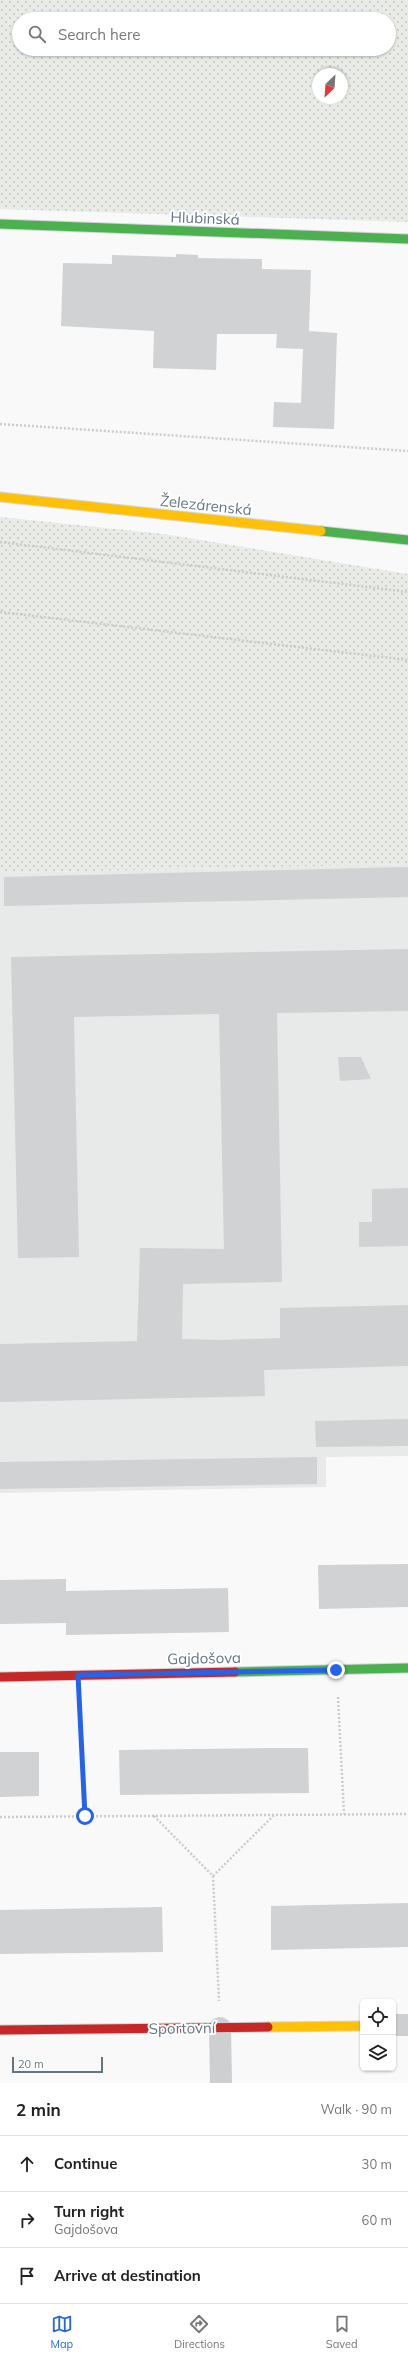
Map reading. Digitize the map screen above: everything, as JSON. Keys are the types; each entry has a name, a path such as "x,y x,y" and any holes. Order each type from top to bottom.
{"street":[{"name":"Hlubinská","path":"0,224 408,239"},
{"name":"Železárenská","path":"0,497 408,540"},
{"name":"Gajdošova","path":"0,1677 408,1668"},
{"path":"396,2025 408,2025"},
{"name":"Sportovní","path":"0,2030 360,2026"},
{"path":"220,2028 220,2083"}],"path":[{"path":"0,424 408,451"},
{"path":"0,542 408,592"},
{"path":"0,612 408,660"},
{"path":"336,1670 344,1814"},
{"path":"78,1675 85,1816"},
{"path":"0,1817 408,1814"},
{"path":"213,1876 274,1815"},
{"path":"154,1816 213,1876 220,2028"}],"shaded area":[{"path":"0,0 408,0 408,222 0,209"},
{"path":"0,517 164,534 408,574 408,864 1,873 0,892"},
{"path":"408,864 408,1456 326,1457 326,1487 0,1493 0,873"}],"building":[{"path":"176,254 198,255 198,258 262,259 262,269 311,270 309,331 337,333 334,429 273,427 274,402 301,403 303,349 276,348 277,334 217,334 216,370 153,368 154,331 61,326 63,263 112,264 112,255 176,257"},
{"path":"408,867 408,897 4,906 4,877"},
{"path":"408,949 408,1011 277,1013 282,1282 183,1284 182,1339 221,1340 280,1338 280,1308 408,1305 408,1366 264,1370 265,1396 0,1402 0,1344 137,1341 140,1248 224,1249 219,1014 74,1017 79,1257 18,1258 11,957"},
{"path":"338,1057 361,1057 371,1079 340,1081"},
{"path":"408,1188 408,1246 359,1247 359,1222 372,1222 372,1189"},
{"path":"408,1419 408,1446 316,1447 315,1421"},
{"path":"317,1457 317,1484 0,1489 0,1462"},
{"path":"408,1564 408,1607 319,1609 318,1565"},
{"path":"66,1579 66,1591 228,1588 229,1632 66,1635 66,1623 0,1624 0,1580"},
{"path":"308,1748 309,1793 120,1795 119,1750"},
{"path":"0,1752 39,1752 39,1796 0,1797"},
{"path":"408,1903 408,1947 271,1950 271,1906"},
{"path":"162,1907 163,1952 0,1954 0,1910"}],"traffic: fast":[{"path":"0,224 408,239"},
{"path":"321,531 408,540"},
{"path":"235,1672 408,1668"}],"traffic: slow":[{"path":"0,497 321,531"},
{"path":"268,2027 360,2026"}],"traffic: jam":[{"path":"0,1677 235,1672"},
{"path":"0,2030 268,2027"}],"route":[{"path":"85,1816 78,1675 336,1670"}]}
